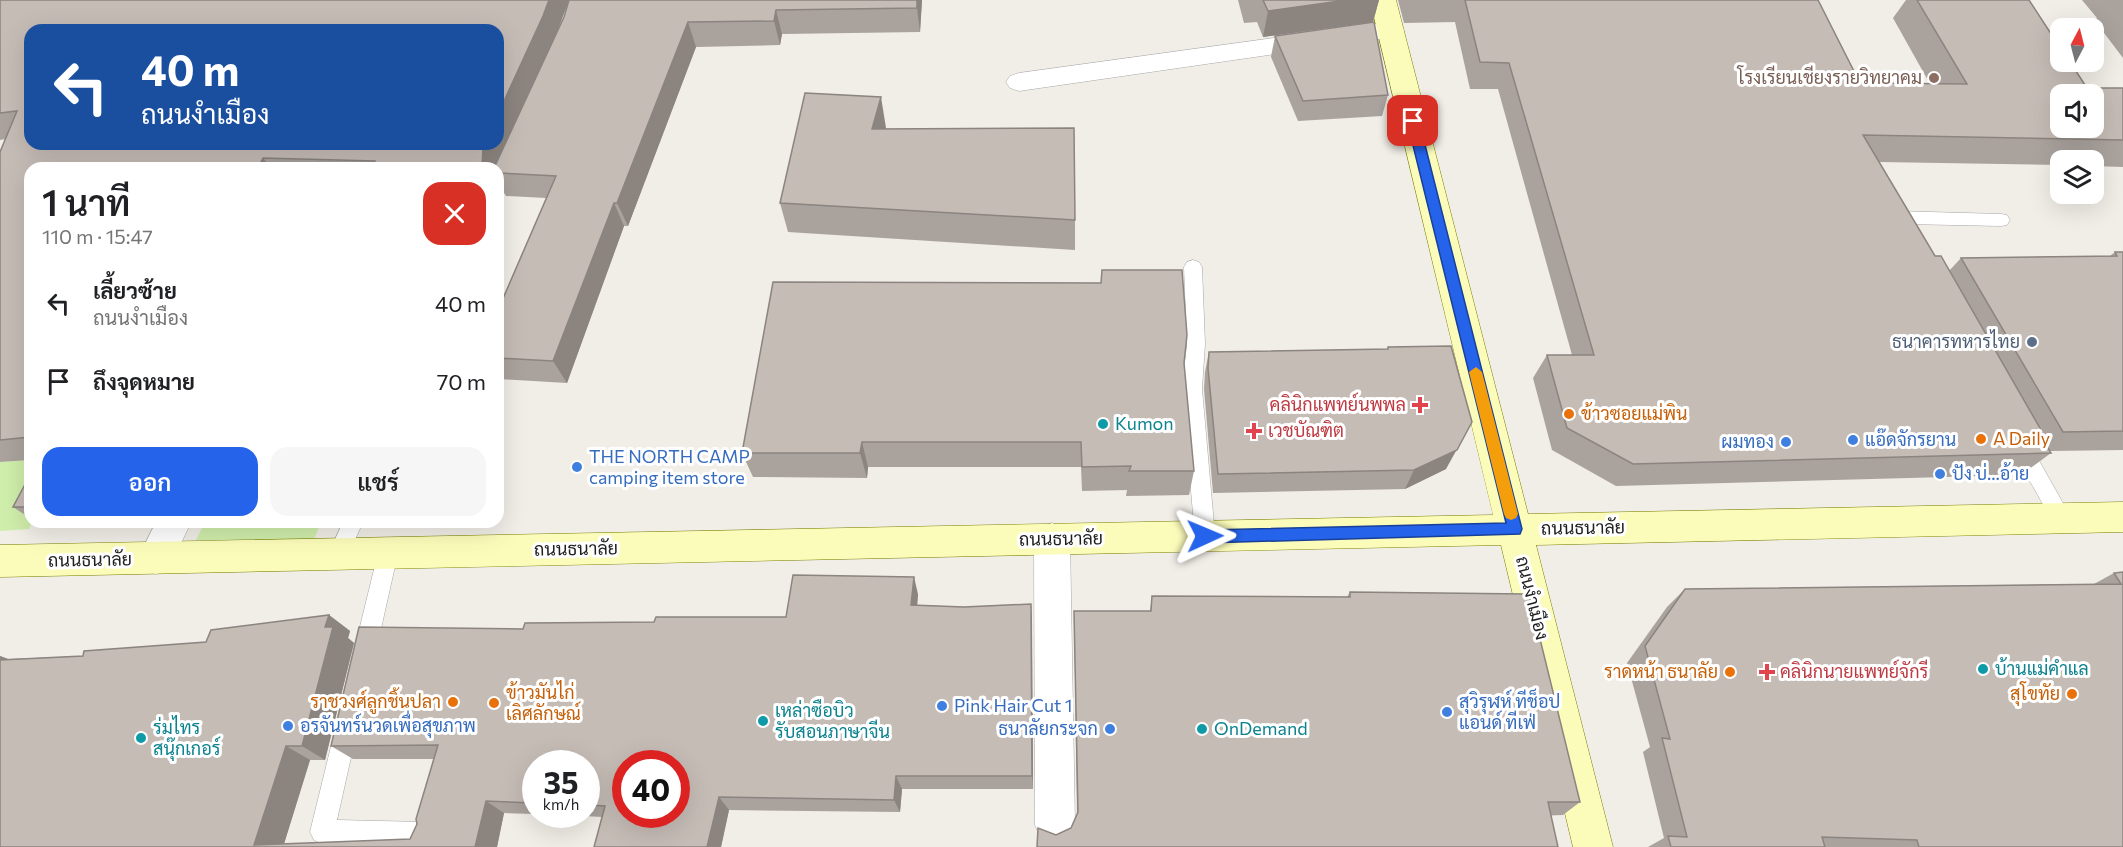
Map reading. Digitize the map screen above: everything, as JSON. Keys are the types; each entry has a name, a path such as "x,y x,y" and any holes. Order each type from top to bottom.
{"street":[{"name":"ถนนงำเมือง","path":"1383,0 1593,847"},
{"path":"1019,82 1390,30"},
{"name":"ถนนธนาลัย","path":"0,561 2123,517"},
{"path":"156,558 171,528"},
{"path":"1052,539 1054,825"}],"lane":[{"path":"1905,238 1894,217 2001,220"},
{"path":"1193,267 1196,344 1192,389 1205,536"},
{"path":"2009,425 2061,518"},
{"path":"338,555 349,528"},
{"path":"361,669 388,553"},
{"path":"352,704 322,832 424,834"}],"green space":[{"path":"24,460 24,528 29,529 0,531 0,462"},
{"path":"202,528 319,528 313,542 196,540"}],"building":[{"path":"0,0 549,0 504,101 504,24 24,24 24,150 483,150 482,162 374,162 263,158 261,162 24,162 24,438 0,440 0,152 17,111 0,113"},
{"path":"569,0 917,0 917,8 776,10 774,21 688,22 553,361 504,358 504,296 556,176 504,173 504,162 497,162 564,17"},
{"path":"1263,0 1347,0 1268,11"},
{"path":"1465,0 1818,0 1860,83 1967,84 1917,0 2029,0 2050,32 2050,72 2077,72 2084,84 2050,84 2050,138 2104,138 2104,88 2123,88 2123,140 1863,135 1935,256 1941,256 2041,430 2037,430 2051,453 1633,464 1567,428 1547,355 1594,355 1509,63 1480,62"},
{"path":"1374,22 1388,95 1303,101 1275,36"},
{"path":"805,93 881,97 872,129 1074,128 1075,220 780,203"},
{"path":"2115,252 2123,252 2123,431 2063,432 1961,258 2117,256"},
{"path":"1102,270 1182,270 1187,335 1184,363 1194,471 1129,471 1131,466 1082,467 1081,442 862,442 860,453 742,453 773,282 1101,283"},
{"path":"1451,346 1472,422 1457,450 1414,470 1218,474 1208,368 1209,352"},
{"path":"24,486 24,507 13,507"},
{"path":"2123,572 2123,847 1919,847 1917,840 1822,837 1825,847 1671,847 1668,836 1687,837 1662,738 1670,739 1645,646 1685,589 2121,584 2114,573"},
{"path":"793,575 914,577 911,605 964,607 1031,604 1032,776 896,776 894,800 719,797 707,847 594,847 605,806 600,806 600,750 522,750 522,802 486,801 475,847 0,847 0,660 83,656 84,651 206,642 211,630 329,615 325,627 333,627 302,746 286,746 254,845 410,839 417,824 416,819 438,745 331,746 359,627 523,629 525,623 654,622 656,617 786,617"},
{"path":"1350,592 1529,594 1580,802 1548,802 1558,847 1037,847 1038,828 1056,835 1071,828 1078,812 1074,611 1151,611 1152,596 1350,597"}],"slow traffic":[{"path":"1476,372 1511,514"}],"place":[{"name":"โรงเรียนเชียงรายวิทยาคม","path":"1934,78"},
{"name":"ธนาคารทหารไทย","path":"2032,342"},
{"name":"คลินิกแพทย์นพพล","path":"1420,405"},
{"name":"ข้าวซอยแม่พิน","path":"1569,414"},
{"name":"Kumon","path":"1103,424"},
{"name":"เวชบัณฑิต","path":"1254,431"},
{"name":"A Daily","path":"1981,439"},
{"name":"แอ๊ดจักรยาน","path":"1853,440"},
{"name":"ผมทอง","path":"1786,442"},
{"name":"THE NORTH CAMP camping item store","path":"577,467"},
{"name":"ปัง บ่...อ้าย","path":"1940,474"},
{"name":"บ้านแม่คำแล","path":"1983,669"},
{"name":"ราดหน้า ธนาลัย","path":"1730,672"},
{"name":"คลินิกนายแพทย์จักรี","path":"1767,672"},
{"name":"สุโขทัย","path":"2072,694"},
{"name":"ราชวงศ์ลูกชิ้นปลา","path":"453,702"},
{"name":"ข้าวมันไก่ เลิศลักษณ์","path":"494,703"},
{"name":"Pink Hair Cut 1","path":"942,706"},
{"name":"สุวิรุฬห์ ทีช็อป แอนด์ ทีเฟ่","path":"1447,712"},
{"name":"เหล่าซือบิว รับสอนภาษาจีน","path":"763,721"},
{"name":"อรจันทร์นวดเพื่อสุขภาพ","path":"288,726"},
{"name":"ธนาลัยกระจก","path":"1110,729"},
{"name":"OnDemand","path":"1202,729"},
{"name":"ร่มไทร สนุ๊กเกอร์","path":"141,738"}],"route":[{"path":"1205,536 1515,529 1413,121"}]}
